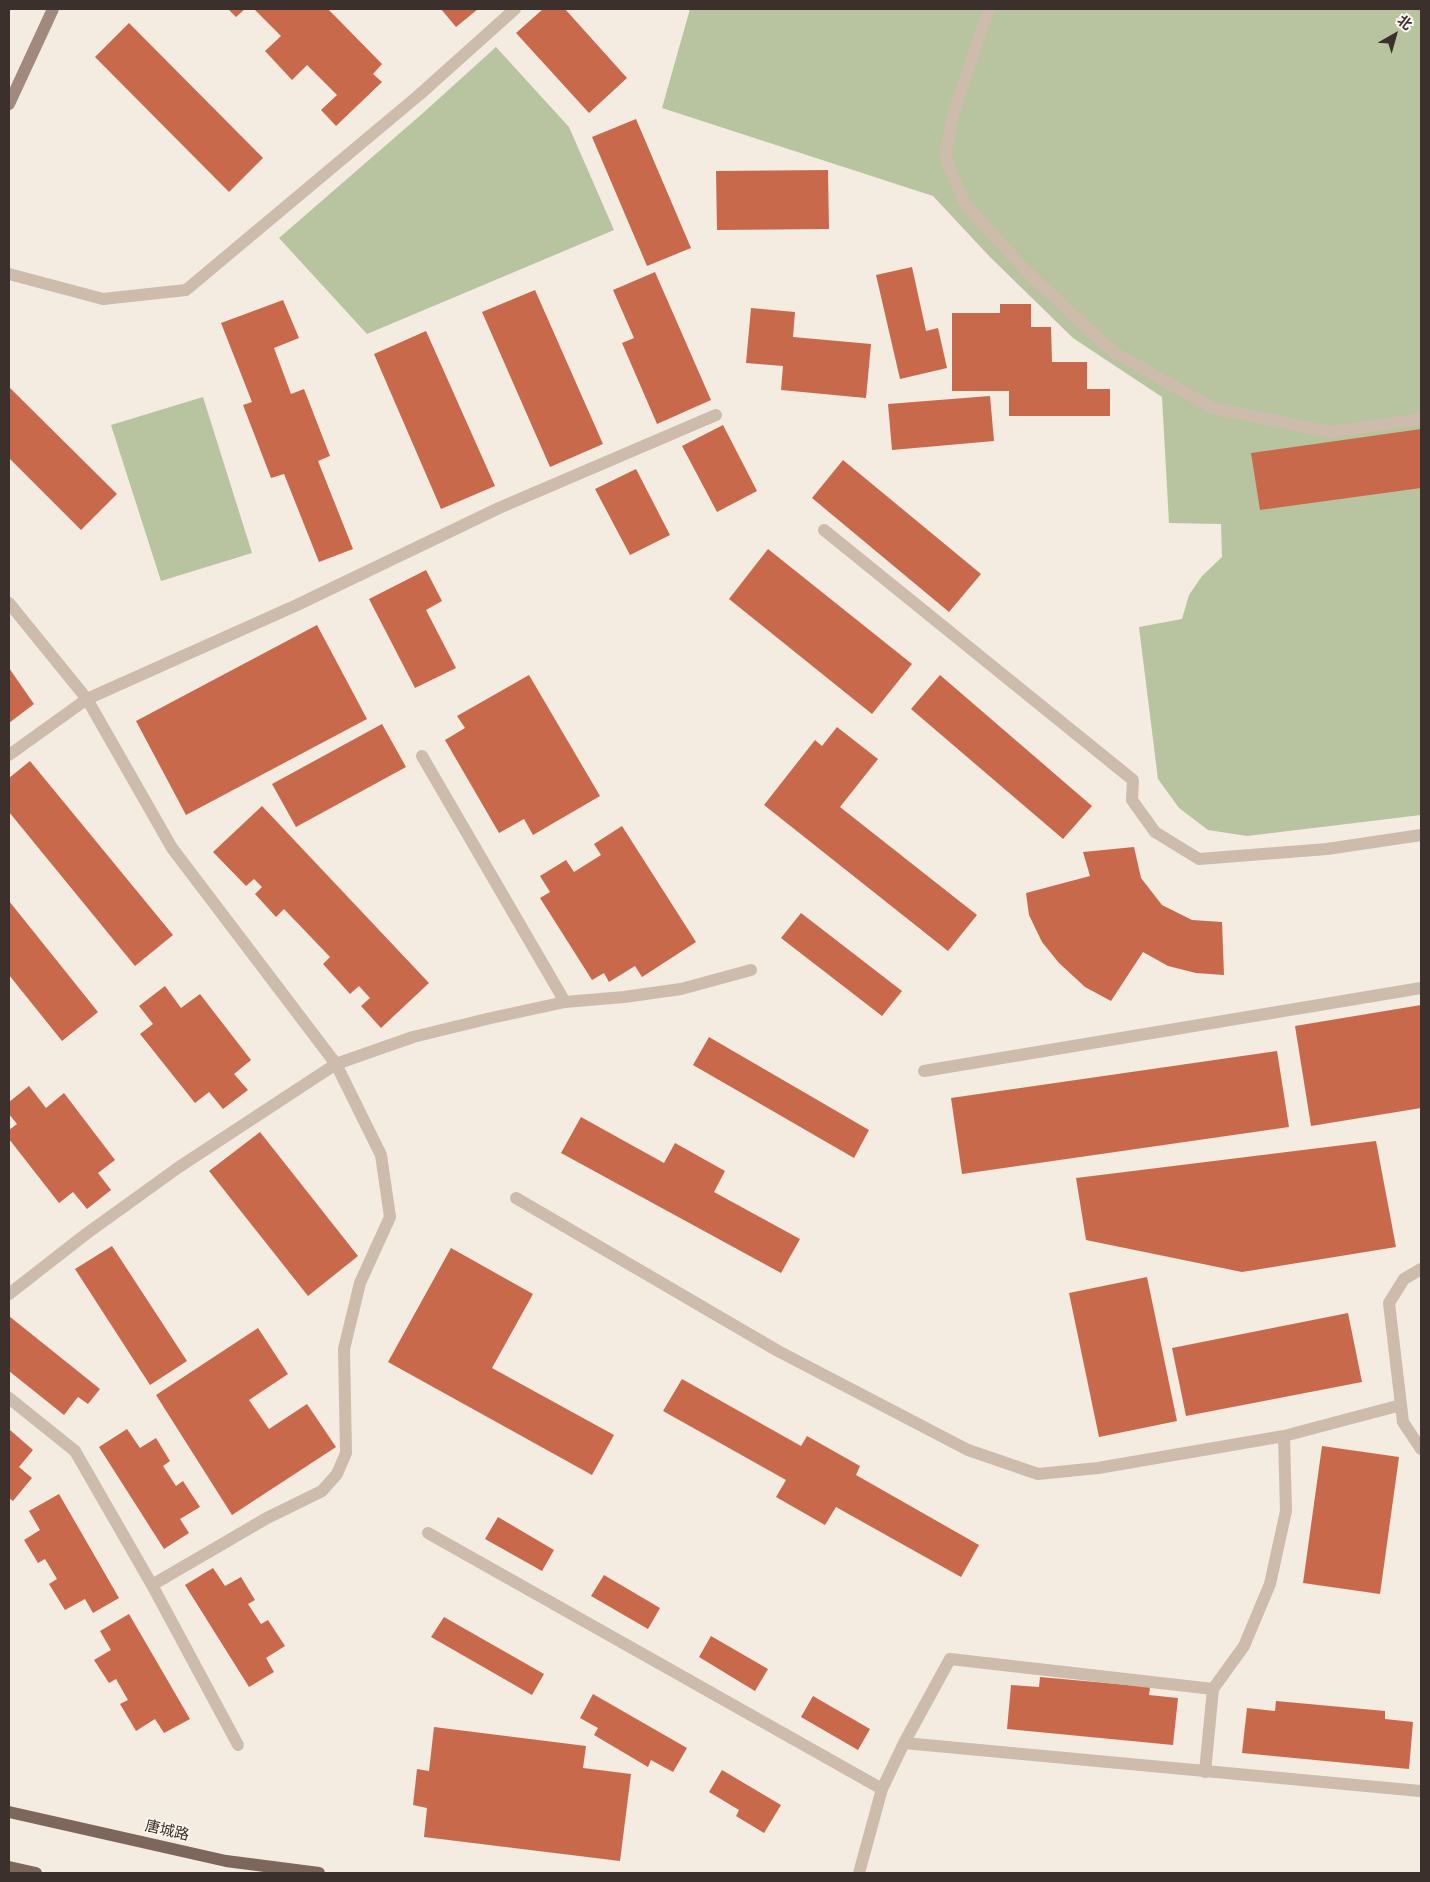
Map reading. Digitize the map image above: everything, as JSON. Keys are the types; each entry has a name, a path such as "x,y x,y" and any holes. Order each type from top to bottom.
{"main road":[{"path":"9,104 53,9"},
{"name":"唐城路","path":"9,1812 226,1861 319,1873"},
{"path":"9,1868 36,1873"}],"street":[{"path":"9,274 103,299 186,290 419,95 515,9"},
{"path":"989,9 952,114 945,157 965,204 1028,273 1113,352 1213,408 1330,432 1421,419"},
{"path":"9,755 87,698 297,605 499,508 716,415"},
{"path":"824,530 1133,780 1132,800 1155,832 1198,860 1327,849 1421,835"},
{"path":"9,604 87,698 172,848 336,1064 380,1155 390,1217 360,1283 344,1349 346,1452 337,1474 322,1491 266,1518 152,1585"},
{"path":"422,756 565,1002"},
{"path":"9,1294 86,1234 178,1168 336,1064 413,1037 565,1002 624,997 681,989 751,970"},
{"path":"924,1072 1421,988"},
{"path":"516,1198 787,1355 968,1450 1038,1474 1098,1468 1284,1436 1401,1405"},
{"path":"1421,1269 1404,1279 1389,1303 1402,1422 1421,1449"},
{"path":"9,1398 75,1451 152,1585 238,1745"},
{"path":"1205,1772 1213,1689 1244,1646 1270,1584 1286,1511 1284,1436"},
{"path":"428,1533 882,1789"},
{"path":"859,1873 882,1789 904,1743 950,1659 1213,1689"},
{"path":"904,1743 1420,1791"}],"green space":[{"path":"690,9 1421,9 1421,815 1247,836 1208,830 1179,808 1158,779 1139,627 1182,619 1189,595 1202,576 1222,557 1221,524 1169,523 1162,397 1073,338 989,256 933,196 662,108"},
{"path":"496,47 569,127 614,230 367,334 279,238"},
{"path":"203,397 252,553 161,581 111,425"}],"building":[{"path":"228,9 245,9 236,17"},
{"path":"254,9 328,9 382,64 373,74 382,82 336,126 321,110 337,95 307,65 292,80 265,51 281,36"},
{"path":"441,9 478,9 456,27"},
{"path":"543,9 565,9 627,78 589,113 516,33"},
{"path":"129,23 263,158 229,192 95,57"},
{"path":"636,119 691,248 647,266 592,137"},
{"path":"828,170 829,229 717,230 716,171"},
{"path":"912,267 926,331 938,328 947,368 900,379 876,275"},
{"path":"655,272 711,400 657,424 622,343 634,338 613,290"},
{"path":"535,290 603,444 550,467 482,312"},
{"path":"283,300 299,338 274,348 291,394 304,389 330,456 318,461 353,549 319,562 284,474 271,478 243,405 252,402 221,323"},
{"path":"1000,304 1031,304 1031,327 1051,327 1052,362 1087,362 1087,389 1110,389 1110,416 1009,416 1009,391 952,391 952,313 1000,313"},
{"path":"751,308 795,312 793,337 871,344 866,398 781,390 783,366 746,363"},
{"path":"426,331 495,486 441,509 374,354"},
{"path":"9,387 117,494 81,530 9,458"},
{"path":"990,396 994,441 892,450 888,404"},
{"path":"723,425 757,491 717,512 682,446"},
{"path":"1421,429 1421,488 1260,510 1251,453"},
{"path":"843,460 981,574 949,612 812,498"},
{"path":"636,469 670,535 630,555 595,489"},
{"path":"768,549 912,664 872,714 729,599"},
{"path":"426,570 442,601 426,610 456,668 415,688 369,599"},
{"path":"317,625 367,719 186,815 136,721"},
{"path":"9,668 34,704 9,723"},
{"path":"529,675 600,796 533,835 524,819 499,833 445,740 465,728 457,716"},
{"path":"940,675 1092,806 1063,839 911,709"},
{"path":"382,724 406,767 296,827 272,784"},
{"path":"837,727 878,759 840,807 977,915 948,951 764,805 815,740 822,746"},
{"path":"30,761 173,935 135,966 9,812 9,778"},
{"path":"262,806 429,983 381,1028 361,1006 370,998 359,986 350,994 323,964 330,957 284,909 276,917 255,894 262,887 254,879 246,886 213,852"},
{"path":"622,826 696,942 642,977 635,966 609,982 604,973 592,980 540,898 550,892 540,876 566,860 574,872 601,855 594,844"},
{"path":"1134,847 1141,878 1162,905 1192,920 1222,922 1224,975 1196,973 1168,966 1143,952 1111,1001 1085,987 1059,963 1042,942 1029,915 1026,893 1090,876 1083,852"},
{"path":"9,901 98,1012 62,1041 9,975"},
{"path":"801,913 902,991 882,1016 781,938"},
{"path":"165,986 181,1008 200,994 251,1060 234,1074 248,1090 223,1109 209,1092 195,1103 140,1034 153,1024 139,1006"},
{"path":"1421,1005 1421,1108 1311,1126 1295,1026"},
{"path":"709,1037 869,1130 854,1158 693,1065"},
{"path":"1277,1051 1289,1127 962,1174 951,1098"},
{"path":"29,1086 46,1108 64,1093 115,1160 98,1173 111,1190 87,1209 73,1192 59,1203 9,1139 9,1130 17,1124 9,1114 9,1102"},
{"path":"581,1117 664,1163 675,1143 725,1171 714,1192 800,1239 781,1273 561,1153"},
{"path":"260,1132 358,1256 308,1296 209,1171"},
{"path":"1376,1141 1396,1247 1242,1272 1086,1240 1076,1178"},
{"path":"112,1246 187,1361 150,1385 75,1269"},
{"path":"451,1248 533,1294 492,1368 614,1435 592,1475 388,1362"},
{"path":"1147,1277 1177,1421 1099,1437 1069,1293"},
{"path":"1348,1313 1362,1382 1186,1416 1172,1348"},
{"path":"9,1316 100,1389 88,1404 78,1397 64,1415 9,1371"},
{"path":"258,1328 288,1374 249,1400 269,1429 307,1404 336,1447 232,1515 156,1395"},
{"path":"682,1379 801,1446 807,1436 860,1466 856,1475 979,1545 961,1577 836,1507 825,1525 776,1497 786,1480 663,1411"},
{"path":"127,1429 140,1448 156,1438 170,1461 163,1466 176,1486 183,1481 200,1507 180,1519 189,1533 164,1549 99,1447"},
{"path":"10,1430 33,1450 19,1467 32,1478 13,1501 9,1498"},
{"path":"1322,1446 1399,1457 1380,1594 1303,1583"},
{"path":"59,1494 119,1598 93,1613 85,1599 65,1610 49,1584 57,1579 45,1559 38,1563 24,1540 40,1530 29,1511"},
{"path":"498,1517 554,1550 542,1571 485,1539"},
{"path":"213,1568 225,1586 241,1577 255,1600 248,1604 261,1624 268,1620 285,1646 266,1658 274,1672 249,1687 185,1585"},
{"path":"604,1575 660,1608 648,1629 591,1596"},
{"path":"129,1614 190,1719 164,1733 155,1719 136,1731 120,1704 128,1700 116,1679 109,1683 94,1660 111,1650 100,1631"},
{"path":"444,1617 544,1674 532,1695 431,1637"},
{"path":"711,1636 768,1669 755,1691 699,1657"},
{"path":"1040,1677 1150,1687 1149,1695 1178,1698 1173,1745 1007,1729 1011,1685 1039,1687"},
{"path":"593,1694 687,1748 673,1772 651,1760 648,1767 594,1735 598,1728 580,1718"},
{"path":"813,1696 870,1729 858,1750 801,1717"},
{"path":"1276,1701 1385,1711 1385,1719 1413,1722 1409,1769 1242,1753 1247,1708 1275,1711"},
{"path":"434,1727 586,1746 583,1768 631,1774 620,1861 424,1837 427,1808 413,1805 417,1769 429,1771"},
{"path":"722,1770 781,1805 764,1833 736,1816 739,1810 709,1792"}]}
